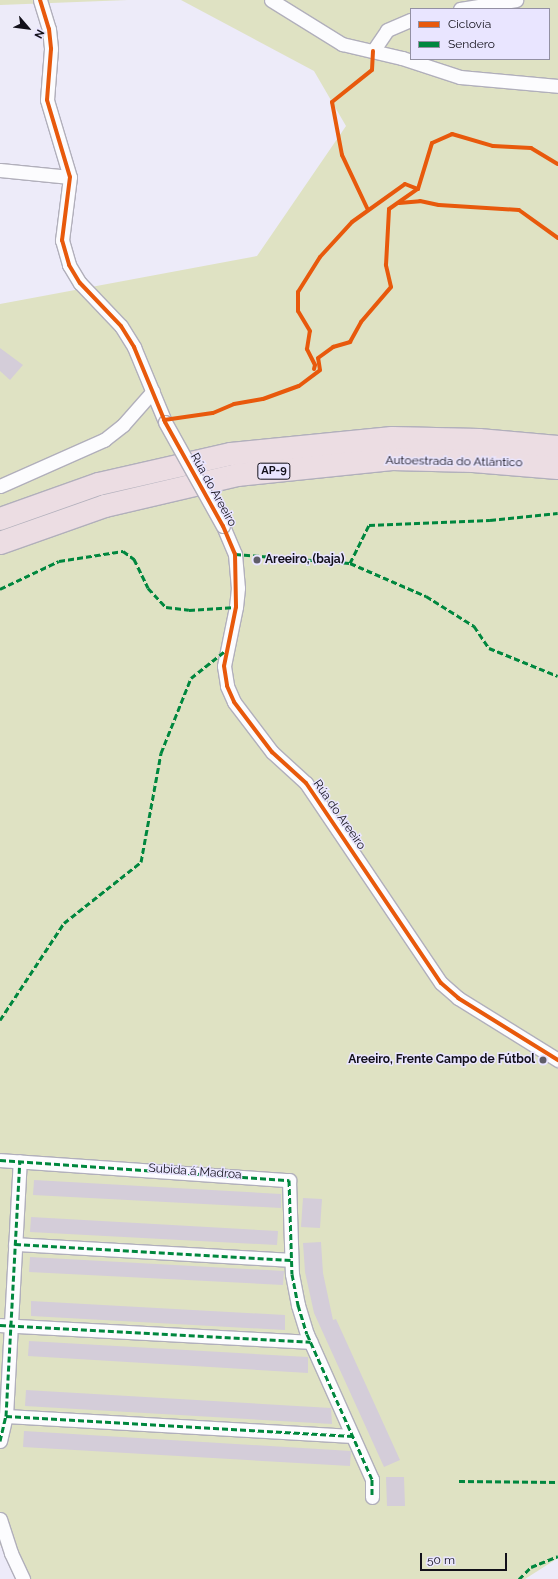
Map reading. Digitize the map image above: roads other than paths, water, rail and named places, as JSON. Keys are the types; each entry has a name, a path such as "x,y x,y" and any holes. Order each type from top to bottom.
{"highway":[{"name":"Autoestrada do Atlántico","path":"0,519 99,484 231,454 392,438 479,440 558,447"},
{"name":"Autoestrada do Atlántico","path":"0,543 105,506 237,474 392,459 474,461 558,468"}],"street":[{"name":"Rúa do Areeiro","path":"40,0 45,10 50,43 47,100 70,177 62,240 69,265 80,283 121,326 134,347 165,422 223,526 235,554 238,588 236,607 224,666 227,686 234,702 272,752 306,783 441,983 458,998 558,1060"},
{"path":"271,0 342,44 373,51 460,77 558,86"},
{"path":"466,8 516,0"},
{"path":"373,51 387,30 410,20"},
{"path":"0,170 70,177"},
{"path":"0,486 104,440 123,424 153,391"},
{"name":"Subida á Madroa","path":"0,1160 284,1178 289,1180 291,1186 291,1260 298,1305 311,1342 372,1479 372,1497"},
{"path":"0,1441 6,1416 5,1325 15,1244 20,1161"},
{"path":"15,1244 291,1260"},
{"path":"5,1325 311,1342"},
{"path":"6,1416 352,1436"},
{"path":"0,1519 11,1554 23,1579"}],"place":[{"name":"Areeiro, (baja)","path":"257,560"},
{"name":"Areeiro, Frente Campo de Fútbol","path":"543,1060"}]}
